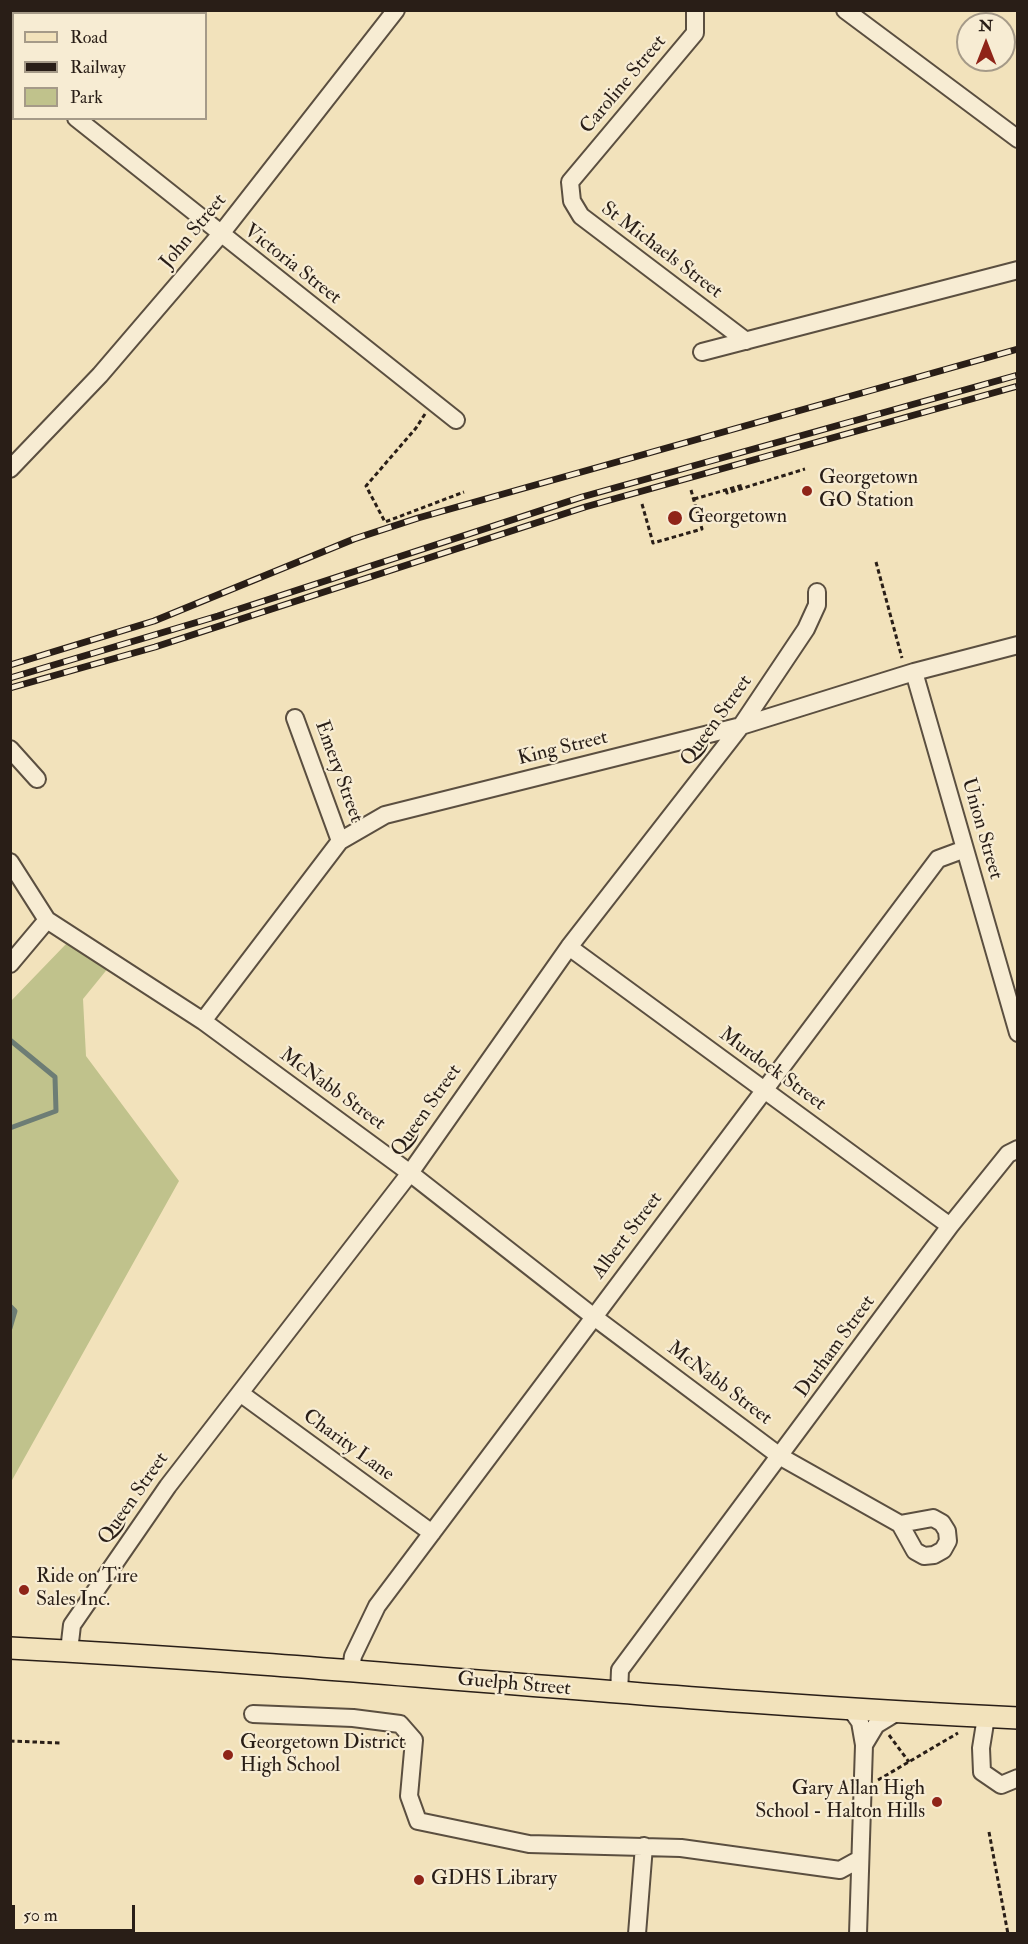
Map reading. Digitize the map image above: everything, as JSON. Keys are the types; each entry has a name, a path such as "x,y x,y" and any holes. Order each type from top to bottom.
{"main road":[{"name":"Guelph Street","path":"10,1648 351,1670 619,1694 1017,1718"}],"street":[{"name":"John Street","path":"10,469 100,375 220,235 396,10"},
{"name":"Caroline Street","path":"570,182 695,33 696,10"},
{"path":"845,10 1017,139"},
{"name":"Victoria Street","path":"78,120 220,235 456,420"},
{"name":"St Michaels Street","path":"570,182 572,201 581,216 746,341"},
{"path":"702,352 1017,270"},
{"name":"Queen Street","path":"69,1651 72,1625 168,1486 410,1173 569,947 741,726 806,629 816,605 817,592"},
{"name":"King Street","path":"203,1020 340,841 385,815 741,726 914,672 1017,645"},
{"name":"Union Street","path":"914,672 1017,1033"},
{"name":"Emery Street","path":"295,718 340,841"},
{"path":"10,749 37,779"},
{"name":"Albert Street","path":"351,1670 353,1656 377,1606 938,859 965,849"},
{"name":"McNabb Street","path":"10,862 47,920 203,1020 410,1173 594,1317 781,1457 900,1524"},
{"path":"10,964 47,920"},
{"name":"Murdock Street","path":"569,947 951,1226"},
{"name":"Durham Street","path":"619,1694 620,1670 951,1226 1008,1154 1017,1149"},
{"name":"Charity Lane","path":"240,1393 432,1533"},
{"path":"850,1708 860,1722 864,1745 858,1934"},
{"path":"864,1745 876,1725 899,1711"},
{"path":"253,1714 353,1718 400,1724 414,1740 410,1796 418,1821 529,1844 681,1848 840,1870 860,1859"},
{"path":"986,1717 981,1748 982,1772 1001,1785 1017,1778"},
{"path":"637,1934 644,1846"}],"path":[{"path":"432,401 416,428 366,486 385,522 464,492"},
{"path":"726,490 727,493 806,469"},
{"path":"694,499 743,485"},
{"path":"642,504 653,543 702,529 691,490"},
{"path":"876,562 903,661 914,672"},
{"path":"862,1785 877,1781 986,1717"},
{"path":"880,1722 909,1762"},
{"path":"13,1748 12,1741 60,1743"},
{"path":"989,1832 1008,1934"}],"green space":[{"path":"67,943 83,949 109,967 83,999 86,1056 179,1181 11,1482 11,1001"}],"waterway":[{"path":"10,1040 55,1077 56,1111 10,1128"},
{"path":"10,1306 15,1311 10,1328"}],"railway":[{"path":"10,665 154,621 354,539 418,518 1018,349"},
{"path":"10,678 218,616 582,497 1018,375"},
{"path":"10,688 155,647 585,507 1018,386"}],"place":[{"name":"Georgetown GO Station","path":"807,491"},
{"name":"Georgetown","path":"675,518"},
{"name":"Ride on Tire Sales Inc.","path":"24,1590"},
{"name":"Georgetown District High School","path":"228,1755"},
{"name":"Gary Allan High School - Halton Hills","path":"937,1802"},
{"name":"GDHS Library","path":"419,1880"}]}
